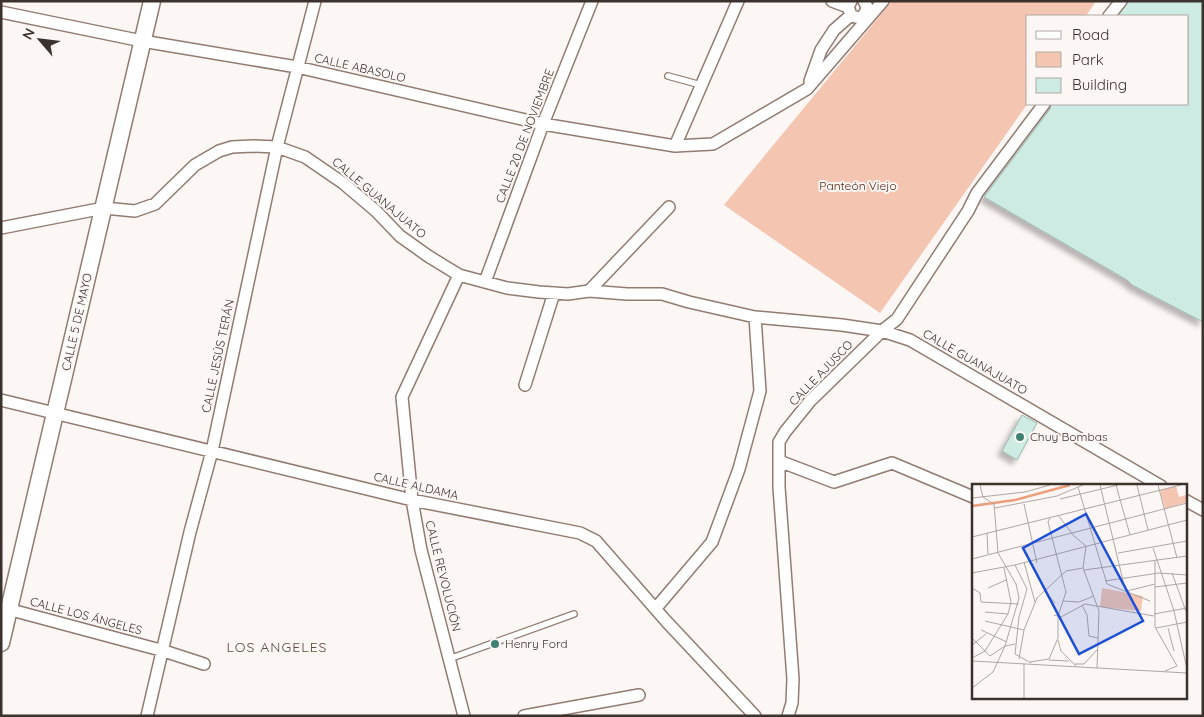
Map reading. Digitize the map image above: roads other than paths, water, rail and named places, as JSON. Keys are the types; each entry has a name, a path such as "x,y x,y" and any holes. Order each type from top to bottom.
{"main road":[{"name":"CALLE 5 DE MAYO","path":"1,643 5,608 56,413 152,1"}],"street":[{"name":"CALLE JESÚS TERÁN","path":"147,716 164,651 190,532 212,451 277,147 315,1"},
{"name":"CALLE 20 DE NOVIEMBRE","path":"485,282 543,124 592,1"},
{"path":"675,146 738,1"},
{"path":"832,1 850,8 856,18 862,17 866,13 865,1"},
{"path":"806,90 883,1"},
{"path":"1110,15 1121,1"},
{"path":"806,90 821,50 850,8"},
{"name":"CALLE ABASOLO","path":"1,12 142,41 297,67 543,124 675,146 713,144 806,90"},
{"name":"CALLE AJUSCO","path":"788,716 792,703 793,679 780,497 779,442 810,401 882,331 897,319 968,211 977,193 1043,105"},
{"name":"CALLE GUANAJUATO","path":"1,228 104,208 135,211 155,204 194,165 219,151 232,147 277,147 305,157 343,183 400,236 459,275 507,288 554,293 568,294 590,291 662,294 755,317 842,325 882,331 910,340 1143,481"},
{"path":"590,291 669,207"},
{"name":"CALLE REVOLUCIÓN","path":"459,275 402,397 412,500 420,550 464,716"},
{"path":"525,385 554,293"},
{"path":"656,608 712,542 739,469 760,391 755,317"},
{"name":"CALLE ALDAMA","path":"1,400 412,500 580,533 596,541 666,621 755,716"},
{"path":"779,461 834,482 892,463 972,497"},
{"path":"1186,501 1203,510"},
{"name":"CALLE LOS ÁNGELES","path":"5,608 164,651 204,664"},
{"path":"524,716 639,695"}],"lane":[{"path":"668,76 702,85"},
{"path":"450,659 574,614"}],"place":[{"name":"Chuy Bombas","path":"1020,437"},
{"name":"Henry Ford","path":"495,644"}],"district":[{"name":"LOS ANGELES","path":"277,647"}],"park label":[{"name":"Panteón Viejo","path":"858,186"}]}
